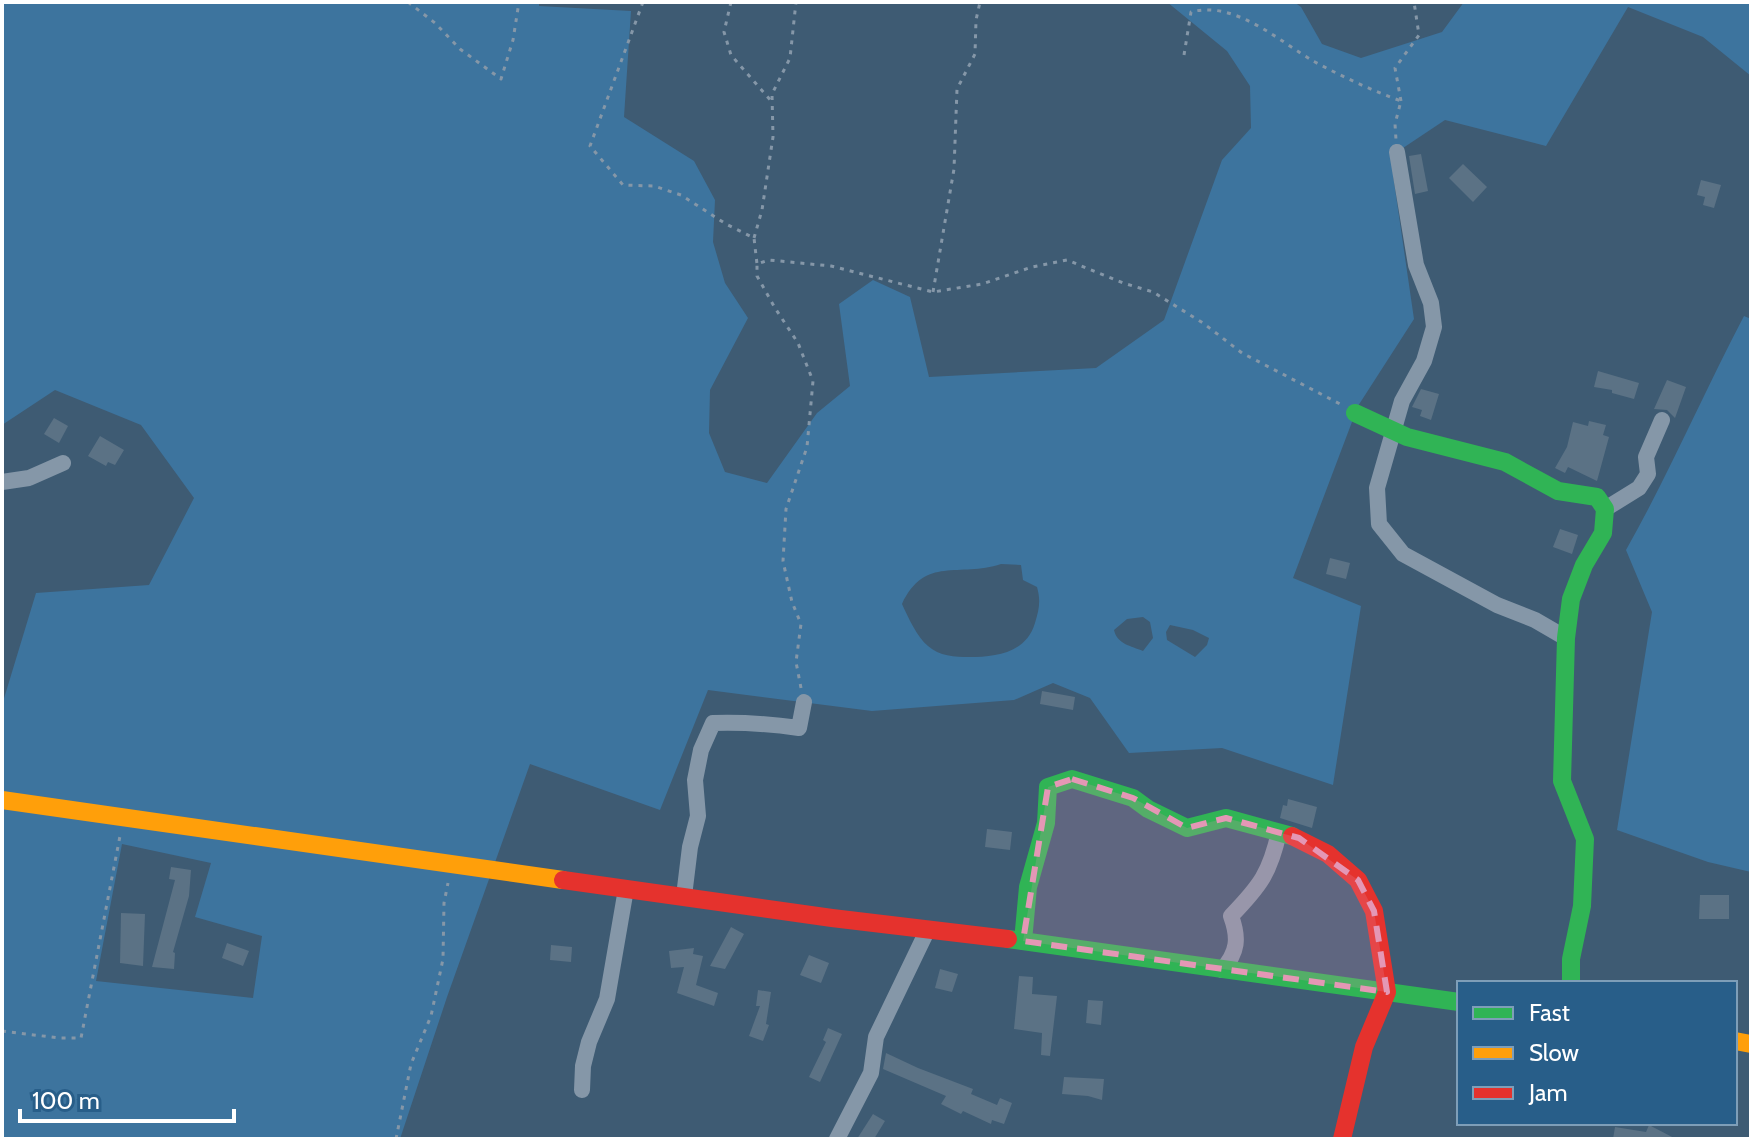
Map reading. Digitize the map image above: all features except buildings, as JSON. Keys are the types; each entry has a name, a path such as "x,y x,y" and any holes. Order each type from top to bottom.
{"street":[{"path":"1397,152 1416,265 1431,303 1434,327 1424,361 1402,401 1377,488 1379,524 1403,554 1566,638"},
{"path":"1355,413 1371,424 1430,446 1495,458 1522,469 1544,485 1570,495 1585,493 1597,497 1605,509 1603,533 1584,565 1571,599 1566,638 1562,781 1585,839 1582,906 1571,959 1571,981"},
{"path":"1605,509 1639,488 1648,474 1646,457 1662,420"},
{"path":"2,482 29,478 63,463"},
{"path":"684,896 690,847 698,816 695,780 701,750 713,723 765,722 799,728 804,702"},
{"path":"1023,941 1028,887 1046,823 1048,787 1072,779 1133,798 1187,828 1226,818 1299,838 1328,854 1358,880 1374,911 1387,992 1364,1047 1342,1139"},
{"path":"2,800 927,931 1023,941 1457,1002"},
{"path":"1222,970 1234,956 1238,935 1231,916 1262,883 1274,856 1279,832"},
{"path":"582,1090 583,1066 589,1042 607,999 626,889"},
{"path":"837,1139 871,1073 876,1037 927,931"}],"path":[{"path":"408,2 435,23 460,49 501,79 513,40 519,2"},
{"path":"643,2 590,146 623,185 654,186 681,195 754,238"},
{"path":"731,2 724,32 731,55 772,102"},
{"path":"796,2 790,58 772,94 773,137 762,210 754,238 757,276 798,343 813,381 807,447 786,509 783,561 792,602 801,624 796,662 804,702"},
{"path":"933,292 954,169 957,89 975,54 980,2"},
{"path":"1397,152 1395,124 1401,101 1395,68 1419,35 1414,2"},
{"path":"1184,55 1191,12 1205,4 1223,5 1265,22 1312,60 1365,88 1401,101"},
{"path":"757,264 769,260 831,266 933,292 982,284 1032,267 1067,260 1153,292 1203,323 1242,353 1321,392 1355,413"},
{"path":"2,1031 81,1038 123,819"},
{"path":"396,1139 411,1064 431,1016 443,959 444,903 452,863"}],"highlighted area":[{"path":"1072,779 1133,798 1187,828 1226,818 1299,838 1358,880 1374,911 1387,992 1023,941 1048,787"}],"shaded area":[{"path":"2,2 539,2 539,6 631,11 624,117 694,161 715,200 713,242 725,283 748,318 710,390 709,433 725,472 767,483 817,413 850,386 839,304 873,280 910,297 929,377 1096,368 1164,320 1222,160 1251,128 1250,86 1227,51 1167,2 1294,2 1301,7 1322,44 1361,58 1442,32 1464,2 1751,2 1751,76 1703,37 1628,7 1546,146 1445,120 1397,152 1393,175 1414,319 1358,406 1293,578 1361,606 1333,785 1222,748 1129,753 1090,698 1053,683 1014,700 872,711 708,690 660,810 530,764 400,1139 2,1139 2,705 36,593 149,585 194,498 141,425 55,390 2,425","holes":["1001,564 1021,565 1023,580 1037,587 1038,610 1031,633 1017,647 989,656 953,656 932,649 917,632 902,604 911,589 932,574","1143,617 1150,622 1153,638 1143,651 1125,644 1116,635 1114,630 1127,619","1170,625 1193,630 1209,638 1207,645 1195,657 1167,640 1166,632","122,844 211,863 195,917 262,936 253,998 96,981"]},
{"path":"1744,316 1751,319 1751,872 1708,862 1617,830 1652,612 1626,550"}],"traffic: fast":[{"path":"1355,413 1407,437 1505,462 1558,491 1597,497 1605,509 1603,533 1584,565 1571,599 1566,638 1562,781 1585,839 1582,906 1571,959 1571,981"},
{"path":"1023,941 1028,887 1046,823 1048,787 1072,779 1133,798 1187,828 1226,818 1292,836"},
{"path":"1008,939 1457,1002"}],"traffic: slow":[{"path":"2,800 563,880"},
{"path":"1737,1041 1751,1044"}],"traffic: jam":[{"path":"1292,836 1328,854 1358,880 1374,911 1387,992 1364,1047 1342,1139"},
{"path":"563,880 1008,939"}]}
